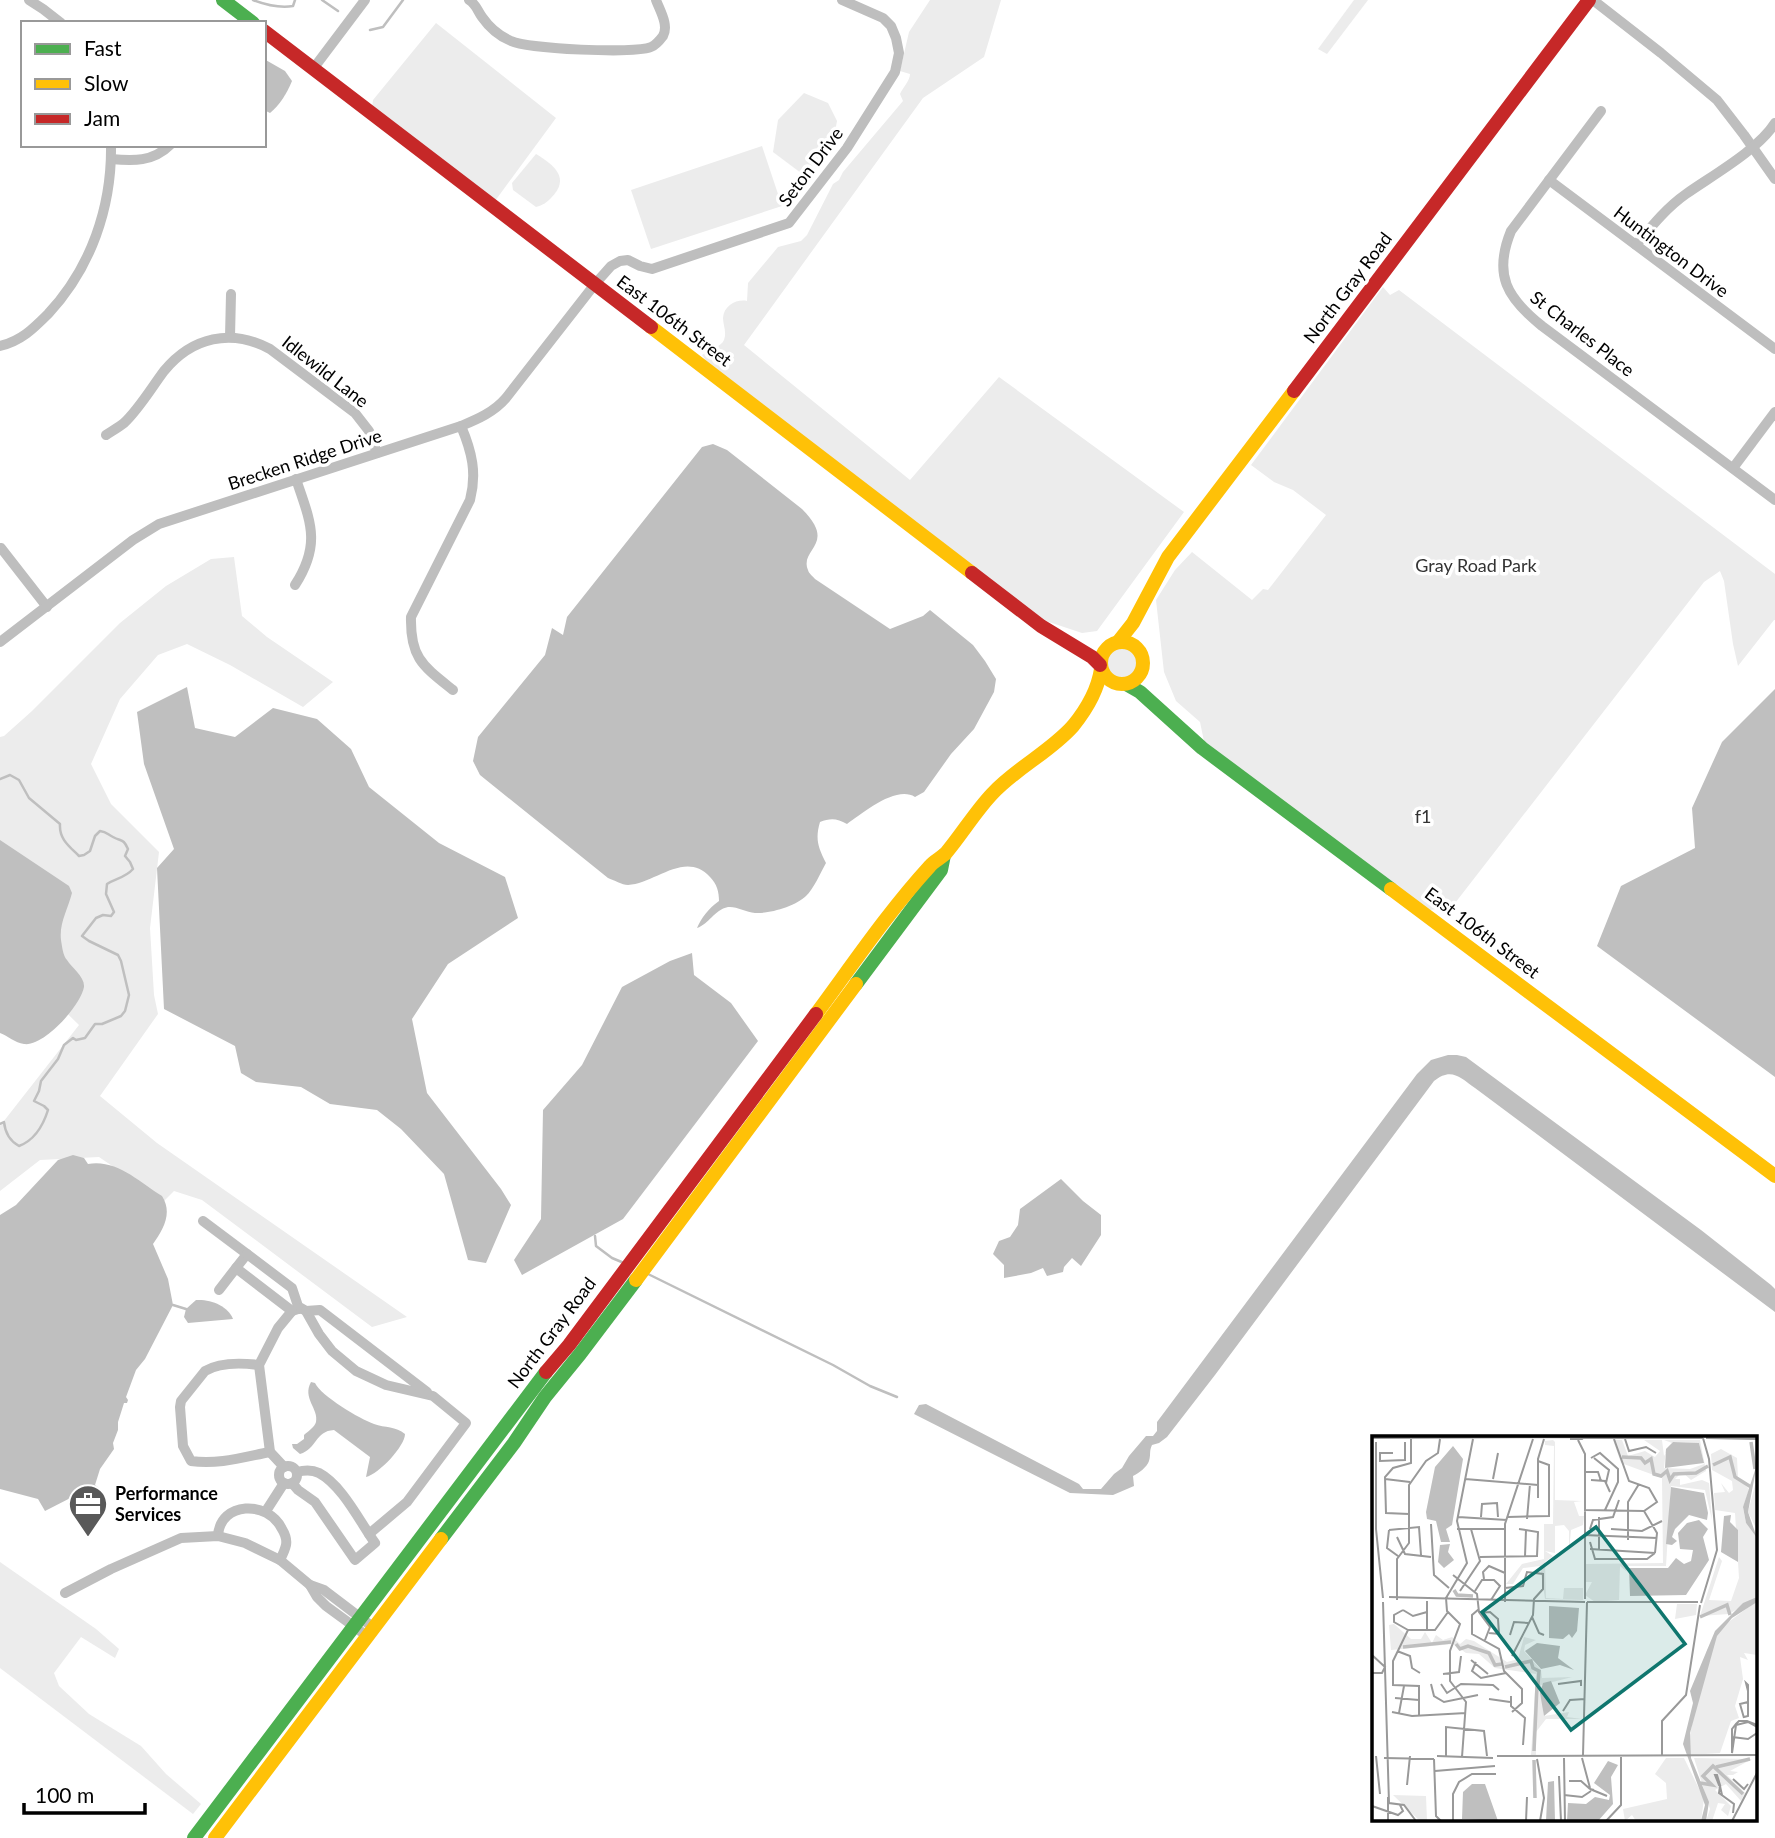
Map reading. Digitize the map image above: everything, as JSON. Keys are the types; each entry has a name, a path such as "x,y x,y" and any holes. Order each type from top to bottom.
{"street":[{"path":"29,0 58,21"},
{"path":"223,0 250,21"},
{"path":"313,69 365,0"},
{"path":"473,1 492,29 521,45 635,50 652,47 665,33 666,26 656,0"},
{"name":"Seton Drive","path":"595,284 616,262 628,260 652,269 789,223 847,148 895,72 899,53 891,26 874,13 842,0"},
{"path":"1591,0 1661,52 1717,100 1775,179"},
{"name":"North Gray Road","path":"1114,643 1126,634 1168,557 1591,0"},
{"name":"East 106th Street","path":"266,33 1046,630 1092,657 1101,667"},
{"name":"St Charles Place","path":"1601,111 1517,222 1503,254 1507,288 1523,311 1775,500"},
{"path":"1636,246 1663,213 1768,134 1775,122"},
{"path":"0,346 11,344 28,334 57,304 80,270 92,248 101,222 108,189 111,147"},
{"path":"111,159 148,159 168,147"},
{"name":"Huntington Drive","path":"1549,180 1775,349"},
{"name":"Brecken Ridge Drive","path":"0,642 133,540 159,524 478,419 500,405 595,284"},
{"path":"106,435 127,419 166,368 181,354 209,340 230,337 231,294"},
{"name":"Idlewild Lane","path":"230,337 250,340 270,349 346,405 369,431 377,453"},
{"path":"1733,468 1775,412"},
{"path":"453,690 429,671 417,657 413,646 411,617 470,500 474,486 474,465 461,426"},
{"path":"295,584 305,568 312,541 309,517 296,479"},
{"path":"1,548 47,607"},
{"name":"North Gray Road","path":"1140,651 1143,603"},
{"name":"East 106th Street","path":"1062,639 1090,645 1114,643"},
{"path":"1114,643 1130,643 1140,651 1143,667 1136,679 1117,684 1107,678 1101,667 1103,652 1114,643"},
{"name":"North Gray Road","path":"194,1838 358,1622 646,1253 900,902 932,863 944,855 997,788 1059,740 1076,722 1086,709 1099,681 1101,667"},
{"name":"East 106th Street","path":"1143,667 1145,682 1169,717"},
{"name":"East 106th Street","path":"1124,684 1140,692 1202,748 1775,1176"},
{"name":"North Gray Road","path":"1086,709 1094,705 1110,688 1124,684"},
{"path":"203,1221 292,1288 299,1310"},
{"path":"219,1290 247,1254"},
{"path":"236,1268 299,1310 332,1351 356,1371 386,1385 433,1396"},
{"name":"North Gray Road","path":"215,1838 514,1443 528,1419 580,1353 613,1296"},
{"path":"284,1467 270,1452 259,1366 278,1328 299,1310 320,1310 466,1423 407,1502 369,1534"},
{"path":"259,1366 247,1364 211,1367 205,1371 181,1401 183,1446 191,1461 199,1462 221,1462 270,1452"},
{"path":"266,1511 288,1483 296,1479 296,1472 291,1466 284,1467 279,1473 280,1479 288,1483 315,1502 355,1560 376,1543 330,1481 310,1470 296,1472"},
{"path":"218,1536 223,1520 236,1511 258,1508 266,1511 276,1518 285,1535 286,1545 279,1560"},
{"path":"65,1593 181,1538 218,1536 245,1543 279,1560 310,1585 326,1606 358,1622 371,1632"}],"green space":[{"path":"930,0 1001,0 984,57 923,98 744,345 910,480 999,377 1184,512 1097,631 1082,633 1031,616 710,366 702,355 718,347 724,340 723,318 728,306 747,301 748,283 778,247 801,241 807,235 833,184 903,101 900,94 910,74 900,71 909,32"},
{"path":"1354,0 1368,0 1327,54 1318,49"},
{"path":"436,23 556,118 495,201 372,108 373,100"},
{"path":"804,93 828,103 837,121 834,137 810,170 801,173 773,152 778,120"},
{"path":"762,146 782,206 651,249 631,190"},
{"path":"536,154 554,167 560,184 551,198 536,207 513,190 512,183"},
{"name":"Gray Road Park","path":"1383,287 1390,295 1399,290 1775,574 1775,620 1738,666 1720,571 1704,582 1452,907 1423,911 1205,746 1200,722 1176,701 1164,672 1156,600 1175,570 1192,552 1252,600 1263,589 1268,590 1326,515 1293,490 1274,482 1251,465"},
{"path":"234,557 242,616 267,637 333,682 303,707 187,644 158,655 120,699 91,764 111,804 159,852 150,928 154,995 158,1014 100,1096 157,1143 407,1317 372,1327 202,1200 174,1191 164,1201 99,1157 40,1160 0,1191 0,1126 79,1025 0,948 0,737 32,711 120,623 166,586 211,559"},
{"path":"1121,647 1132,652 1137,663 1132,674 1121,679 1110,674 1105,663 1110,652"},
{"path":"0,1562 96,1629 119,1649 115,1658 81,1637 54,1673 59,1686 89,1714 141,1746 166,1774 201,1804 193,1814 0,1668"}],"shaded area":[{"path":"266,60 285,71 292,81 283,98 270,113 266,111"},
{"path":"713,444 727,450 802,509 812,521 817,538 807,563 815,579 890,629 923,616 930,610 973,645 996,679 994,692 974,729 951,754 924,792 915,797 907,794 889,797 847,824 834,819 820,822 818,843 826,863 802,900 767,912 755,913 728,907 697,928 706,913 719,901 718,891 710,877 700,870 680,867 628,885 608,878 480,775 473,761 478,737 545,655 552,628 563,635 567,617 702,447"},
{"path":"187,687 195,728 235,737 273,708 317,719 351,749 369,787 439,843 505,877 518,918 448,964 412,1019 427,1093 511,1205 486,1263 468,1260 444,1174 401,1129 377,1110 330,1104 301,1087 256,1082 241,1073 235,1046 164,1009 157,868 174,849 144,764 137,712"},
{"path":"1775,689 1775,1077 1597,946 1621,886 1695,848 1692,808 1722,742"},
{"path":"0,840 69,886 72,893 63,922 61,940 65,956 80,976 84,987 69,1014 51,1032 32,1043 24,1044 0,1033"},
{"path":"692,953 694,975 731,1003 758,1041 623,1219 522,1275 514,1260 541,1219 543,1110 582,1065 622,987 670,961"},
{"path":"1448,1055 1466,1057 1701,1230 1771,1285 1775,1289 1775,1312 1465,1080 1450,1074 1434,1081 1167,1437 1152,1445 1148,1463 1133,1476 1134,1486 1113,1495 1070,1493 914,1414 919,1405 926,1404 1079,1484 1083,1489 1101,1489 1122,1468 1146,1436 1153,1436 1157,1431 1157,1422 1417,1074 1431,1060"},
{"path":"73,1155 84,1158 88,1164 99,1163 118,1168 162,1196 167,1215 153,1244 168,1279 173,1305 145,1359 136,1370 126,1397 127,1403 124,1403 118,1422 114,1449 100,1469 95,1485 99,1488 94,1491 86,1490 45,1511 38,1499 0,1489 0,1215 16,1205 58,1160"},
{"path":"1061,1179 1101,1215 1101,1235 1081,1266 1072,1258 1063,1272 1047,1276 1043,1268 1004,1278 1004,1265 993,1254 999,1241 1010,1237 1018,1225 1020,1209"},
{"path":"196,1300 218,1304 231,1314 233,1319 188,1323 184,1317 186,1309"},
{"path":"311,1382 360,1417 405,1434 396,1452 378,1471 366,1477 370,1457 334,1430 323,1433 306,1452 300,1454 293,1448 292,1444 304,1439 304,1435 316,1422 308,1393"}],"waterway":[{"path":"253,0 283,7 293,6 295,0"},
{"path":"322,0 338,11"},
{"path":"370,30 383,27 403,0"},
{"path":"0,779 10,775 19,780 29,798 60,824 63,838 79,856 90,851 95,836 102,831 125,843 128,849 125,856 133,869 107,884 106,894 114,912 111,916 96,918 82,936 118,955 129,995 125,1011 121,1016 95,1024 85,1038 73,1038 64,1045 58,1059 41,1081 34,1101 48,1110 41,1127 30,1140 19,1146 8,1136 4,1122 0,1124"},
{"path":"595,1236 596,1246 624,1263"},
{"path":"646,1273 897,1397"},
{"path":"173,1305 186,1309"}],"traffic: fast":[{"path":"223,0 250,21"},
{"path":"1126,684 1140,692 1202,748 1391,889"},
{"path":"856,984 941,870 944,855"},
{"path":"441,1539 514,1443 545,1397 636,1280"},
{"path":"194,1838 546,1372"}],"traffic: slow":[{"path":"651,327 972,573"},
{"path":"1118,642 1133,623 1168,557 1294,391"},
{"path":"1122,642 1137,648 1143,663 1137,678 1122,684 1107,678 1101,663 1107,648 1122,642"},
{"path":"816,1014 900,902 932,864 946,853 986,801 1001,785 1073,726 1091,699 1101,669"},
{"path":"1391,889 1775,1176"},
{"path":"636,1280 856,984"},
{"path":"215,1838 441,1539"}],"traffic: jam":[{"path":"1294,391 1589,0"},
{"path":"266,33 651,327"},
{"path":"972,573 1041,626 1092,657 1100,665"},
{"path":"546,1372 569,1345 816,1014"}],"place":[{"name":"Performance Services","path":"88,1538"}],"park label":[{"name":"f1","path":"1423,817"}]}
